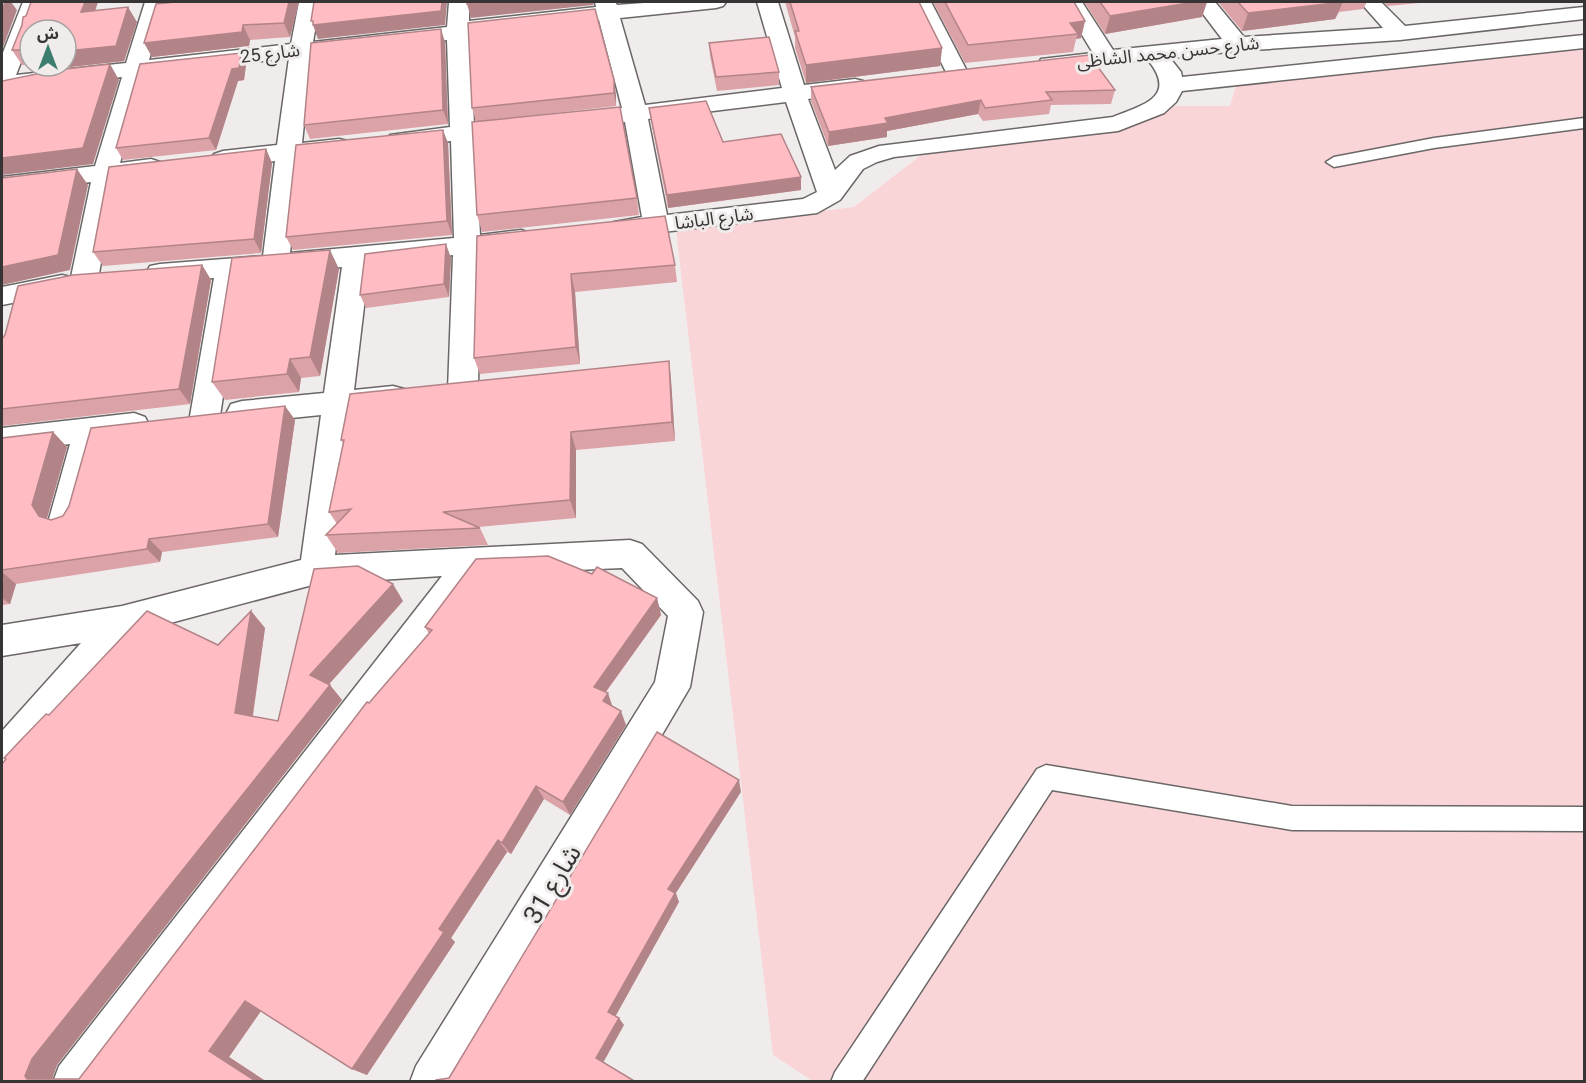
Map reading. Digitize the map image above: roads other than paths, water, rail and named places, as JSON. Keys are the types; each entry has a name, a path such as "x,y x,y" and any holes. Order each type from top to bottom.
{"street":[{"path":"9,2 16,2"},
{"path":"2,84 33,2"},
{"path":"10,301 95,279 105,173 155,2"},
{"path":"275,264 301,49 309,2"},
{"path":"2,441 182,419 451,391 467,245 458,32 459,2"},
{"name":"شارع 25","path":"2,84 134,71 301,49 458,32 474,26 606,7 716,2"},
{"path":"768,2 795,94 831,194"},
{"path":"921,2 957,74"},
{"path":"1072,2 1107,58"},
{"path":"1204,2 1238,44"},
{"path":"1370,2 1400,33"},
{"path":"1520,2 1538,18"},
{"path":"606,7 635,113 656,225"},
{"name":"شارع حسن محمد الشاظى","path":"1026,66 1238,44 1400,33 1584,13"},
{"name":"شارع حسن محمد الشاظى","path":"1172,85 1584,42"},
{"path":"1154,53 1170,72 1172,85"},
{"path":"2,185 288,151 463,134 876,84"},
{"name":"شارع الباشا","path":"597,231 808,207 831,194 837,188 842,175 855,163 873,155 894,150 1118,124 1156,108 1168,98 1172,85"},
{"path":"140,275 357,257 549,236"},
{"path":"316,570 357,257"},
{"path":"182,419 229,267"},
{"path":"64,519 89,430"},
{"name":"شارع 31","path":"432,1082 672,687 686,612 630,554 474,560"},
{"path":"2,640 122,621 316,570 474,560"},
{"path":"75,1082 474,560"},
{"path":"2,758 122,621"}],"lane":[{"path":"1334,162 1434,143 1584,123"},
{"path":"845,1082 1046,777 1293,818 1584,819"}]}
